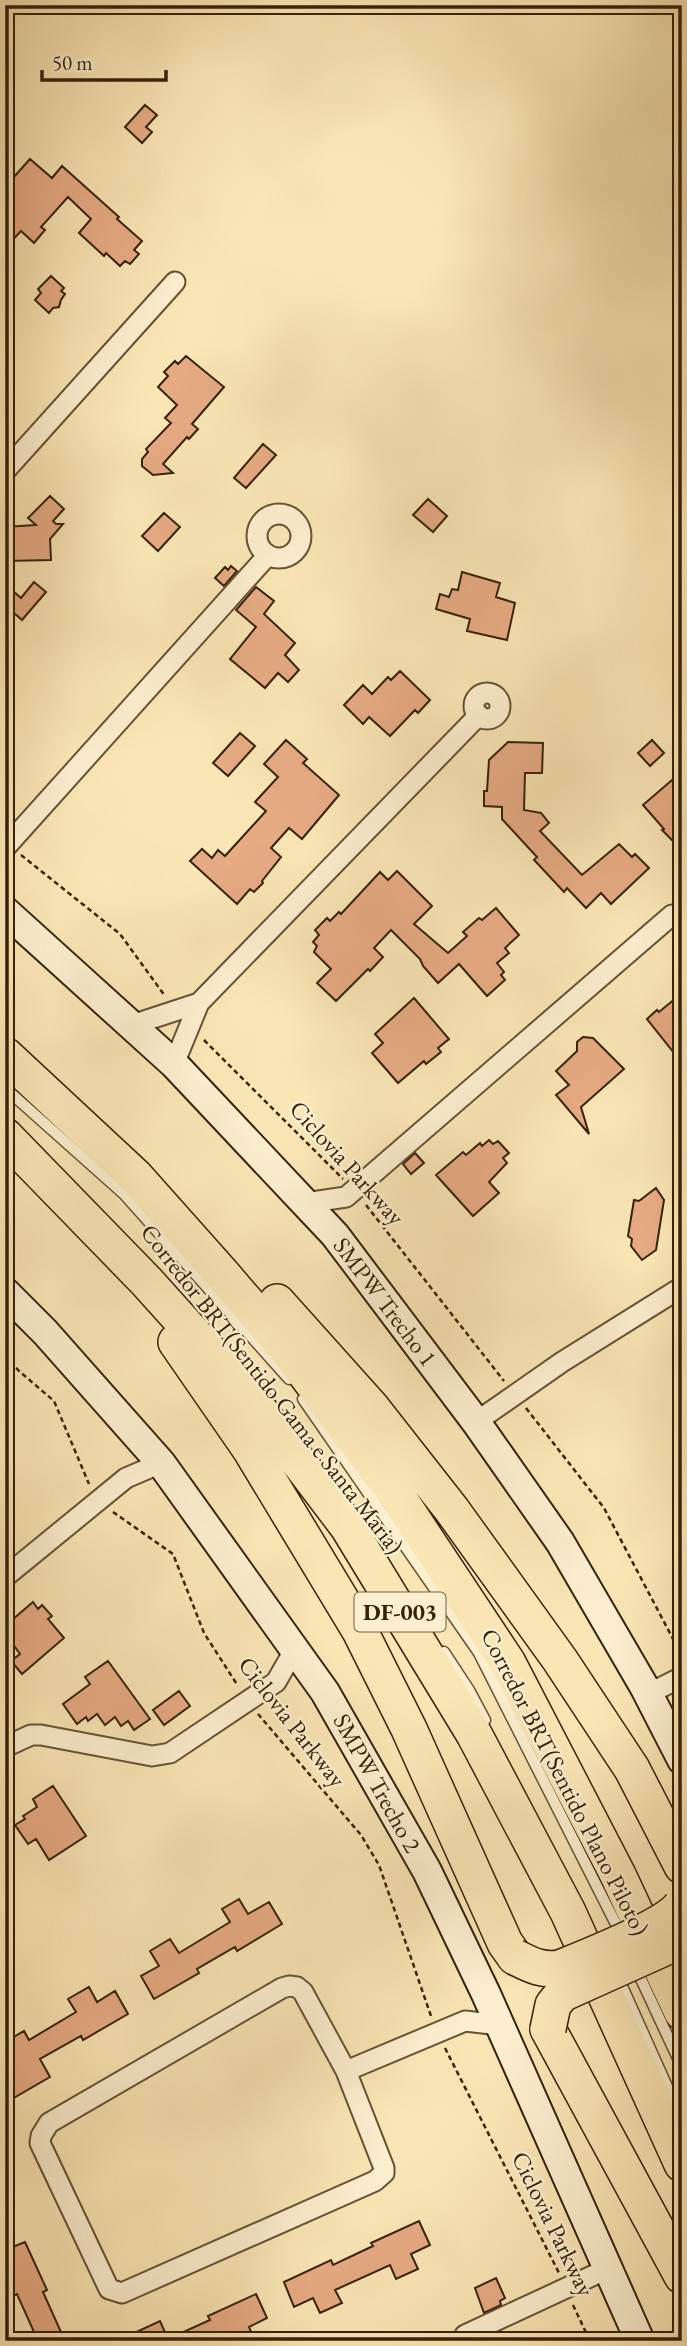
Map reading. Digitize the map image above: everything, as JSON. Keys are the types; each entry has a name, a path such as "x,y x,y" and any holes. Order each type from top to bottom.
{"highway":[{"name":"DF-003","path":"5,1055 135,1176 289,1353 398,1497 508,1663 618,1875 682,2012"},
{"name":"DF-003","path":"15,1138 245,1391 355,1538 474,1734 568,1912 682,2164"},
{"path":"135,1176 181,1208 227,1249 372,1408 452,1510 567,1671 632,1769 682,1866"},
{"path":"147,1282 159,1315 250,1449 360,1631 426,1765 505,1943 515,1957 536,1968 560,1969 650,1928 678,1911 682,1904"},
{"path":"682,1940 562,1994 553,2005 548,2029 682,2276"}],"street":[{"path":"5,471 174,282"},
{"path":"7,846 268,555"},
{"path":"174,1064 200,1003 479,715"},
{"name":"SMPW Trecho 1","path":"5,911 174,1064 335,1235 476,1422 559,1542 648,1694 682,1760"},
{"path":"305,1203 350,1193 673,915"},
{"path":"132,1025 200,1003"},
{"path":"335,1235 350,1193"},
{"path":"476,1422 682,1287"},
{"name":"SMPW Trecho 2","path":"5,1292 45,1332 161,1463 316,1677 427,1871 486,1994 640,2341"},
{"path":"126,1478 141,1441"},
{"path":"5,1577 126,1478 161,1463"},
{"path":"5,1747 32,1735 41,1735 118,1750 161,1755 170,1753 276,1682 295,1649"},
{"path":"276,1682 316,1677"},
{"path":"648,1694 682,1677"},
{"path":"289,1986 297,1987 303,1993 346,2071 384,2168 380,2178 122,2293 109,2289 40,2143 49,2123 289,1986"},
{"path":"465,2021 486,1994"},
{"path":"346,2071 465,2021 500,2025"},
{"path":"459,2339 607,2269"}],"lane":[{"name":"Corredor BRT(Sentido Plano Piloto)","path":"5,1088 124,1194 291,1381 479,1653 615,1920 682,2067"},
{"path":"5,1122 15,1138"},
{"name":"Corredor BRT(Sentido Gama e Santa Maria)","path":"206,1332 370,1541"},
{"path":"439,1644 489,1727"},
{"path":"598,1937 626,1992 682,2120"}],"path":[{"path":"7,846 120,934 175,1011"},
{"name":"Ciclovia Parkway","path":"190,1026 350,1193 604,1508 682,1656"},
{"path":"5,1355 54,1401 97,1502"},
{"name":"Ciclovia Parkway","path":"97,1502 173,1554 204,1633 248,1702 361,1835 379,1865 437,2032 590,2341"}],"building":[{"path":"145,105 157,115 146,127 152,132 142,143 125,127"},
{"path":"30,159 52,178 62,166 142,241 134,250 139,254 130,264 125,261 120,266 106,253 104,256 79,233 91,219 68,197 41,227 45,230 34,243 21,231 5,248 5,187"},
{"path":"51,276 64,288 61,291 65,294 59,307 53,308 49,313 35,300 41,293 38,289"},
{"path":"186,356 224,387 192,424 198,429 189,439 187,437 163,464 173,473 153,475 142,466 142,459 148,452 146,449 171,423 165,418 177,405 158,387 168,376 164,372 175,361 178,364"},
{"path":"263,444 276,455 246,488 234,478"},
{"path":"50,496 64,509 53,521 63,524 50,539 51,560 5,561 5,527 36,525 28,518"},
{"path":"428,499 447,516 433,532 413,515"},
{"path":"164,513 180,527 158,551 142,536"},
{"path":"231,566 237,571 224,586 215,578 225,567 228,570"},
{"path":"462,572 500,583 496,597 515,603 507,640 467,631 470,619 436,609 440,594 449,597 452,589 458,590"},
{"path":"34,582 46,592 22,620 5,605 5,584 21,598"},
{"path":"256,587 274,601 264,614 295,643 285,655 299,670 288,682 278,673 265,688 230,659 256,627 236,610"},
{"path":"400,671 430,700 418,713 415,710 390,736 369,717 363,724 344,705 363,685 372,694 388,677 391,680"},
{"path":"240,733 255,746 228,776 213,763"},
{"path":"286,740 307,759 303,763 339,795 302,839 289,828 271,848 281,857 263,883 254,892 250,889 237,904 190,861 202,849 212,858 218,850 225,856 266,811 255,802 278,777 264,764"},
{"path":"652,740 664,753 650,766 638,753"},
{"path":"508,742 543,743 542,773 525,773 524,810 541,813 549,823 540,831 582,875 619,844 632,857 635,854 649,868 611,904 601,893 586,908 567,888 564,892 534,860 537,857 502,819 502,807 484,806 489,760"},
{"path":"672,780 682,788 682,850 643,805"},
{"path":"397,871 432,906 414,924 448,953 467,936 463,932 496,908 519,935 505,948 509,953 497,963 504,972 501,975 505,980 487,996 459,964 438,983 420,959 391,930 374,948 383,957 336,1001 317,983 331,969 314,952 317,946 313,942 319,935 315,930 327,918 330,921 339,912 341,914 380,872 388,880"},
{"path":"682,993 682,1063 647,1019"},
{"path":"414,998 449,1039 438,1048 441,1052 426,1064 424,1061 398,1083 372,1053 383,1043 375,1034"},
{"path":"583,1037 593,1038 624,1069 581,1107 589,1134 556,1095 569,1085 556,1071 577,1051 577,1042"},
{"path":"489,1140 493,1144 498,1141 509,1153 503,1158 507,1163 489,1182 499,1193 473,1216 436,1175 463,1152 466,1155 480,1143 482,1146"},
{"path":"415,1153 424,1163 411,1174 403,1164"},
{"path":"656,1188 664,1200 656,1250 642,1260 631,1246 632,1239 628,1236 634,1200 639,1201"},
{"path":"33,1602 38,1609 42,1605 52,1616 48,1619 64,1638 22,1674 11,1661 20,1654 5,1633 5,1626"},
{"path":"108,1661 150,1719 134,1730 128,1721 121,1726 115,1717 105,1725 97,1714 88,1721 86,1717 77,1724 63,1704 90,1684 85,1677"},
{"path":"179,1691 190,1706 164,1725 153,1710"},
{"path":"53,1786 86,1836 49,1860 36,1839 28,1844 15,1825 37,1807 33,1799"},
{"path":"239,1899 248,1914 269,1902 282,1924 237,1951 235,1947 197,1969 199,1973 154,1999 141,1976 159,1966 150,1951 170,1939 179,1953 230,1922 222,1909"},
{"path":"89,1987 97,2002 115,1991 128,2014 83,2040 81,2036 40,2059 50,2077 5,2103 5,2042 24,2031 29,2040 76,2012 68,1999"},
{"path":"419,2221 430,2245 411,2254 418,2269 396,2279 390,2265 335,2290 342,2303 320,2313 313,2298 294,2307 284,2282 331,2260 333,2265 373,2246 371,2243"},
{"path":"25,2242 47,2290 43,2292 65,2341 38,2341 17,2294 5,2300 5,2273 12,2270 5,2250"},
{"path":"496,2278 505,2298 500,2301 501,2305 484,2313 475,2288"},
{"path":"256,2294 267,2318 249,2327 255,2341 117,2341 160,2321 168,2339 210,2320 208,2316"}]}
